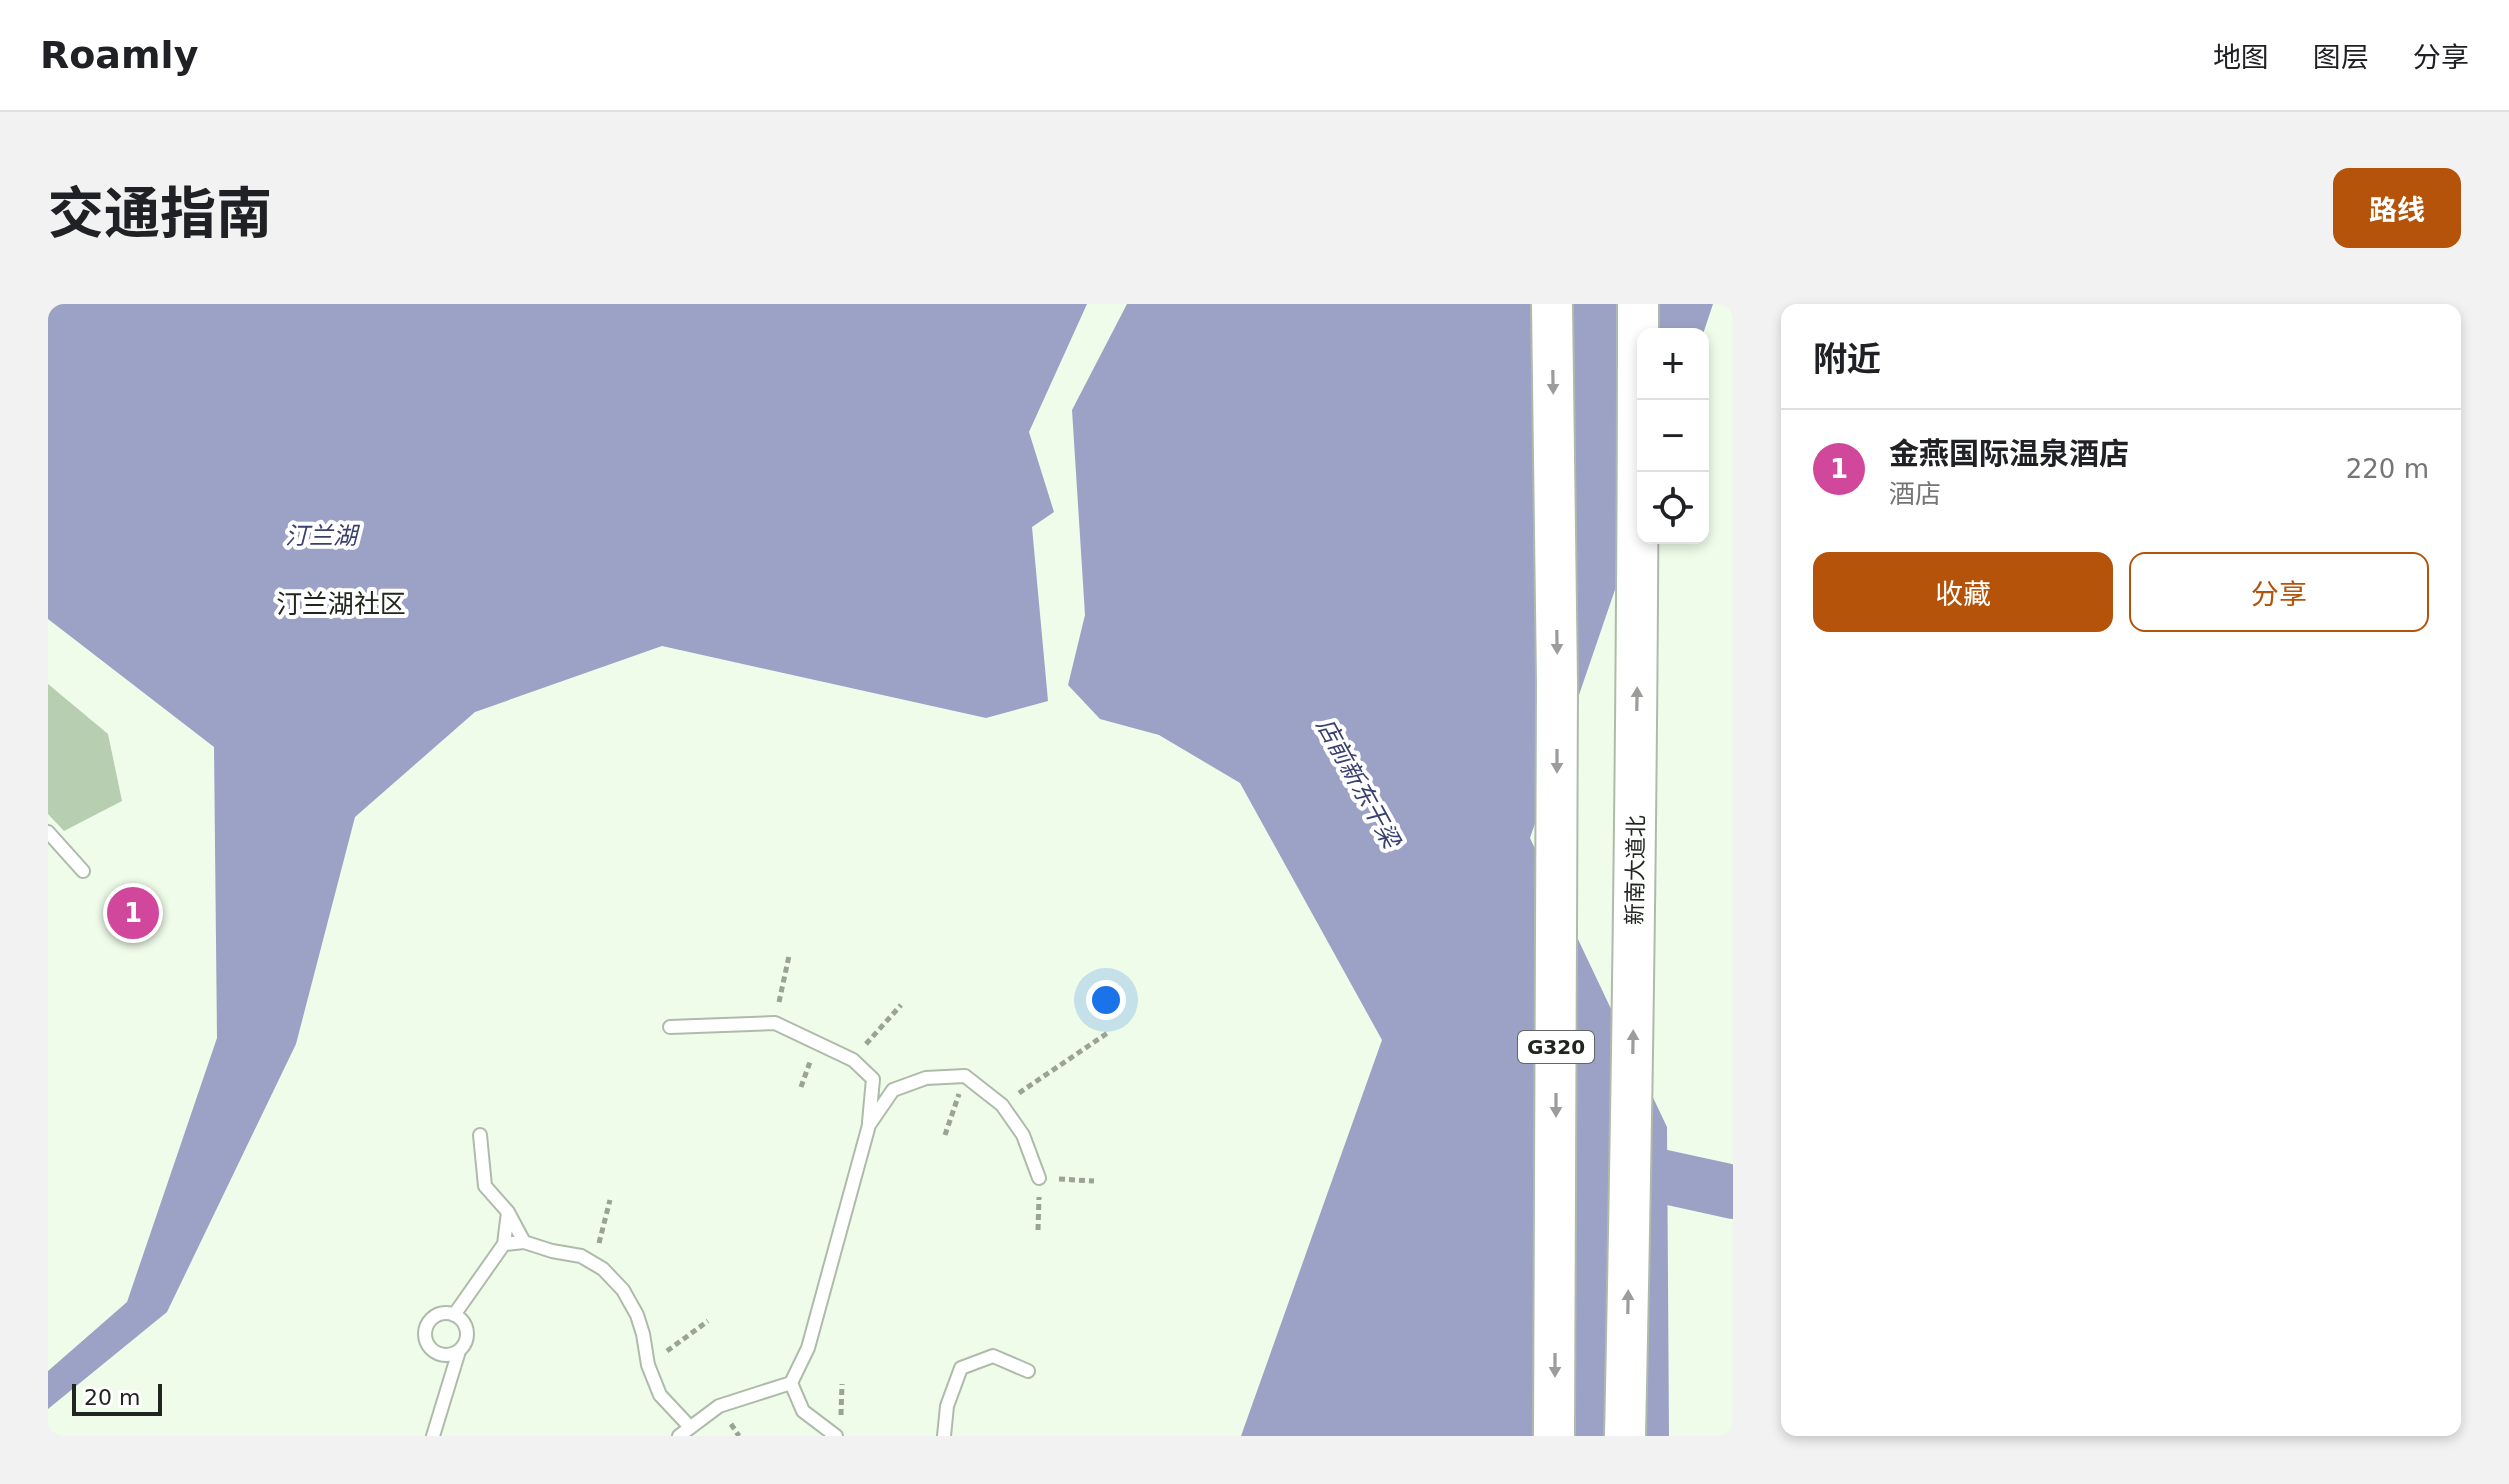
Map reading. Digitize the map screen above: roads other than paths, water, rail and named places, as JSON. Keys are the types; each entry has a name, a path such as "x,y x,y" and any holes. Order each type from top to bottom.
{"highway":[{"name":"G320","path":"1552,304 1557,683 1554,1423"},
{"name":"新南大道北","path":"1625,1436 1638,626 1638,304"}],"lane":[{"path":"48,832 83,871"},
{"path":"670,1027 775,1023 853,1060 873,1079 893,1090"},
{"path":"869,1125 893,1090 926,1078 965,1076 1002,1105 1023,1135 1039,1178"},
{"path":"679,1436 719,1406 791,1383 808,1348 869,1125 873,1079"},
{"path":"480,1135 485,1186 508,1212 524,1242"},
{"path":"454,1315 504,1244 508,1212"},
{"path":"504,1244 524,1242 581,1256 603,1269 623,1290 637,1315 648,1365 660,1395 690,1427"},
{"path":"447,1313 464,1324 464,1345 459,1351 453,1355 433,1351 425,1340 426,1327 434,1317 447,1313"},
{"path":"433,1436 459,1351"},
{"path":"944,1436 947,1406 961,1368 993,1356 1028,1371"},
{"path":"791,1383 803,1411 836,1436"}],"water":[{"name":"汀兰湖","path":"48,304 1087,304 1029,432 1054,512 1032,527 1048,701 986,718 662,646 475,712 355,817 296,1044 167,1312 48,1409 48,1371 127,1302 217,1038 214,747 48,619"},
{"name":"店前新东干梁","path":"1127,304 1713,304 1705,328 1637,328 1637,526 1530,838 1667,1127 1669,1436 1241,1436 1382,1040 1240,783 1159,735 1100,719 1068,685 1085,615 1072,410"}],"waterway":[{"path":"1601,1169 1601,1163 1733,1192"}],"place":[{"name":"金燕国际温泉酒店","path":"133,913"}],"district":[{"name":"汀兰湖社区","path":"341,604"}]}
